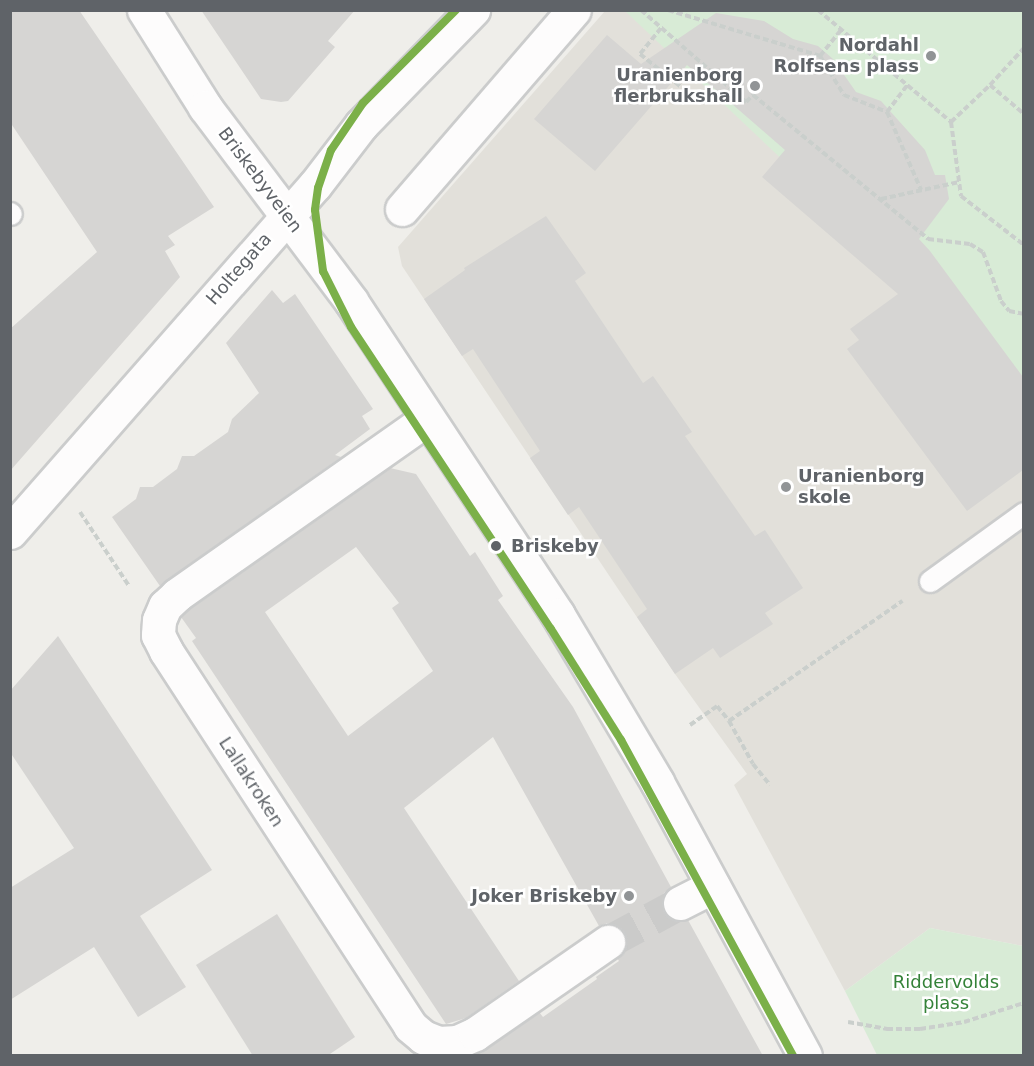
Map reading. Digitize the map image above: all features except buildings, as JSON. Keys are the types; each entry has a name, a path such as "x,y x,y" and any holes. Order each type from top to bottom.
{"street":[{"name":"Briskebyveien","path":"144,10 205,107 351,301 592,670 657,782 805,1056"},
{"name":"Holtegata","path":"10,532 315,185 361,125 473,10"},
{"path":"402,209 574,10"},
{"name":"Lallakroken","path":"427,418 177,595 165,606 159,620 158,635 165,651 410,1026 423,1037 439,1043 457,1042 475,1034 608,942"},
{"path":"680,903 713,886"}],"lane":[{"path":"930,581 1023,513"}],"path":[{"path":"641,10 746,102 753,95 928,238 970,244 983,252 1001,301 1010,310 1023,314"},
{"path":"668,10 820,56 844,95 887,112 921,190"},
{"path":"818,10 951,122 961,196 1023,245"},
{"path":"661,28 640,54 681,87"},
{"path":"820,56 842,30"},
{"path":"951,122 1023,51"},
{"path":"887,112 907,85"},
{"path":"990,85 1023,114"},
{"path":"879,199 959,182"},
{"path":"86,520 114,564"},
{"path":"729,721 930,581"},
{"path":"690,725 717,706 729,721 753,764 770,785"},
{"path":"848,1022 887,1029 920,1029 964,1022 1023,1003"}],"shaded area":[{"name":"Uranienborg skole","path":"626,10 1023,360 1023,946 930,928 845,991 734,785 747,774 675,674 402,266 398,247 605,11"}],"green space":[{"path":"625,11 1023,11 1023,387"},
{"name":"Riddervolds plass","path":"930,928 1023,946 1023,1055 877,1055 845,991"}],"tunnel":[{"path":"608,942 680,903"}],"transit line":[{"path":"456,10 363,103 331,150 318,188 315,210 323,271 351,327 551,629 621,740 793,1056"}],"place":[{"name":"Nordahl Rolfsens plass","path":"931,56"},
{"name":"Uranienborg flerbrukshall","path":"755,86"},
{"name":"Uranienborg skole","path":"786,487"},
{"name":"Briskeby","path":"496,546"},
{"name":"Joker Briskeby","path":"629,896"}]}
